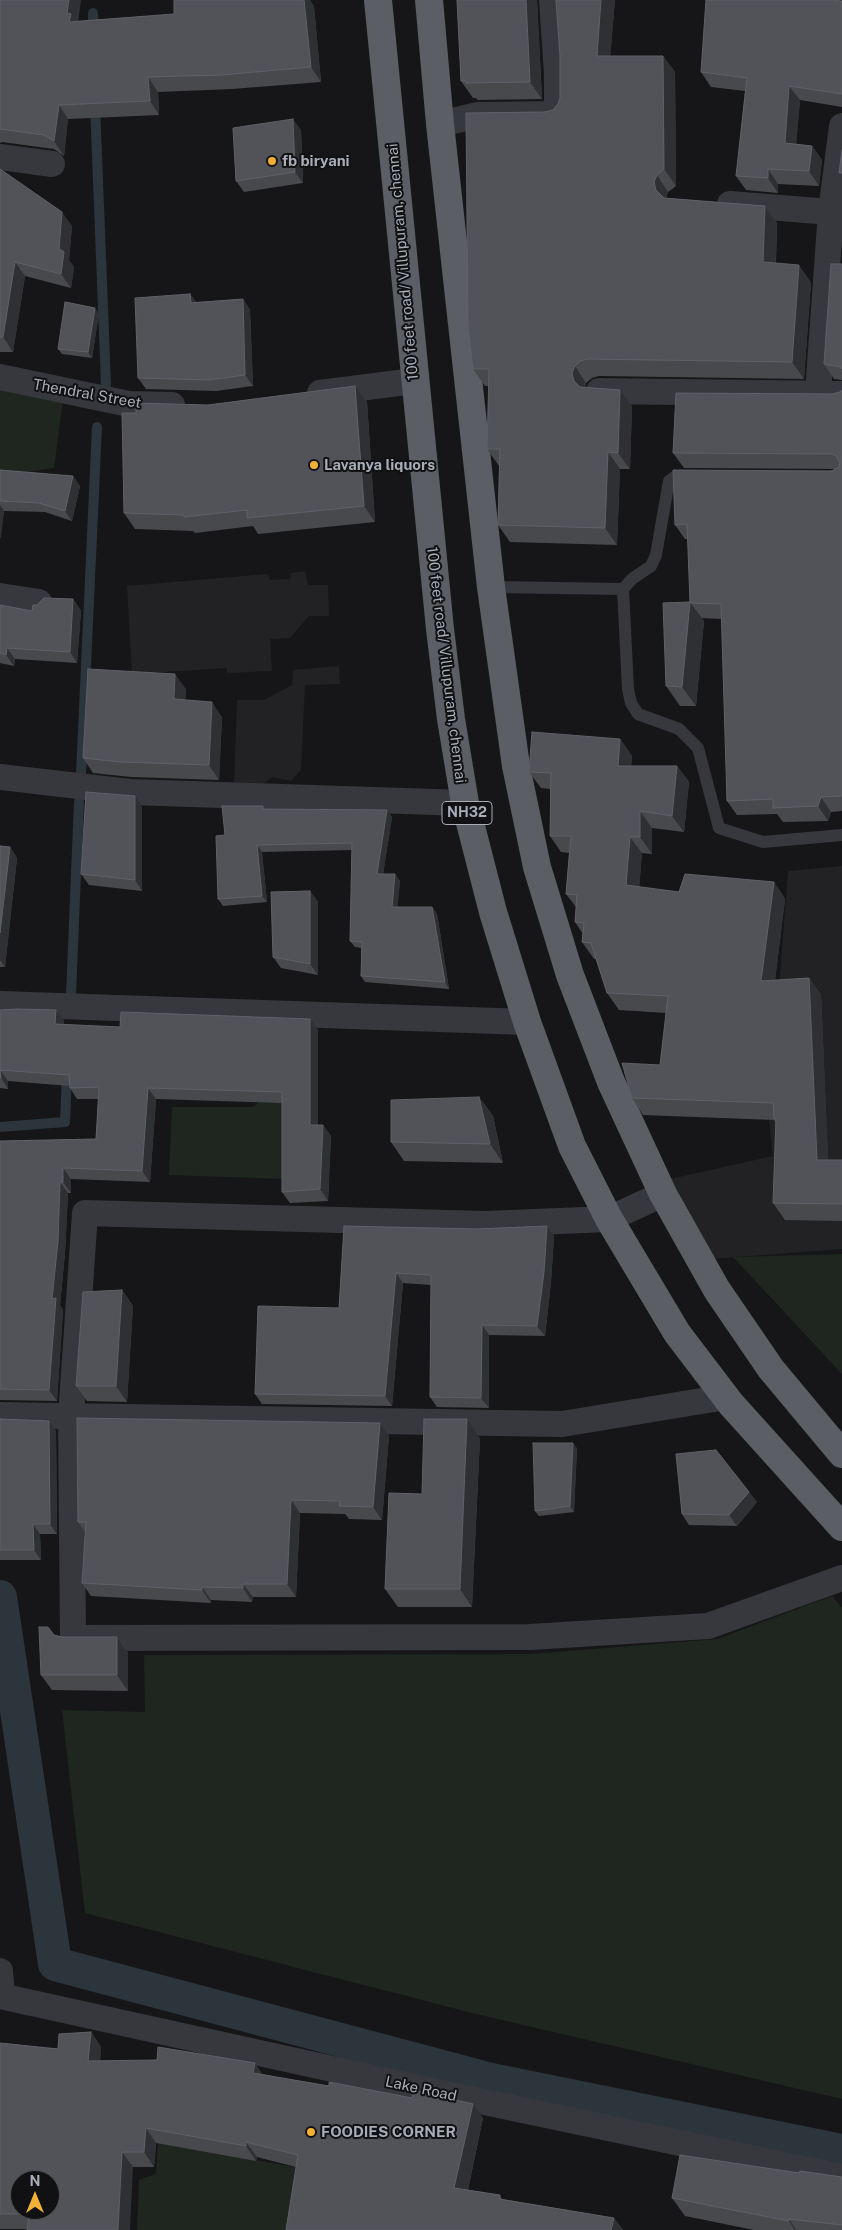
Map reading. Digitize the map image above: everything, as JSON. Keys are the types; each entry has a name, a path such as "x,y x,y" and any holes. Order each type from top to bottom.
{"highway":[{"name":"100 feet road/ Villupuram, chennai","path":"378,0 414,381 451,719 465,803 493,912 527,1022 572,1146 609,1219 677,1333 726,1397 842,1527"},
{"path":"429,0 440,124 491,587 516,766 537,867 570,974 611,1082 663,1194 717,1290 771,1369 842,1454"}],"street":[{"path":"440,124 478,115 556,114 552,0"},
{"path":"599,391 830,393 831,212 842,126"},
{"path":"0,157 52,164"},
{"path":"710,202 831,212"},
{"name":"Thendral Street","path":"0,377 129,404 198,405"},
{"path":"296,396 414,381"},
{"path":"0,596 39,602"},
{"path":"0,777 130,792 465,803"},
{"path":"0,1004 527,1022"},
{"path":"663,1194 609,1219 486,1224 85,1213 71,1416 73,1638 530,1637 708,1626 842,1578"},
{"path":"0,1415 562,1424 726,1397"},
{"path":"0,1971 1,1996"},
{"name":"Lake Road","path":"1,1996 437,2092 828,2173"}],"lane":[{"path":"705,476 676,476 669,481 656,555 651,566 632,579 623,589 628,688 631,703 638,714 679,729 698,748 719,828 764,842 842,835"},
{"path":"491,587 623,589"}],"shaded area":[{"path":"0,387 63,400 54,468 13,474 0,472"},
{"path":"305,571 308,585 328,585 329,616 309,616 290,638 270,639 272,671 227,673 227,668 132,674 127,586 267,574 270,580 290,579 291,573"},
{"path":"339,666 340,684 305,685 301,770 291,781 272,777 263,784 234,784 237,700 264,700 292,685 293,670"},
{"path":"842,866 842,1249 711,1259 670,1179 773,1156 769,1119 788,871"},
{"path":"267,1093 286,1095 283,1179 169,1175 172,1107 254,1107"},
{"path":"842,1254 842,1374 733,1257"},
{"path":"832,1596 842,1608 842,2099 476,2014 85,1913 62,1710 145,1712 144,1655 531,1654 717,1639"},
{"path":"158,2143 306,2169 298,2230 137,2230 139,2180 156,2174"}],"building":[{"path":"0,0 69,0 67,13 71,14 69,22 174,14 174,0 304,0 311,67 222,75 148,77 150,101 59,105 54,141 44,135 0,129"},
{"path":"457,0 526,0 530,82 466,83 466,81 461,81"},
{"path":"556,0 601,0 597,56 663,56 664,169 657,175 654,182 656,190 664,198 765,206 763,262 799,265 792,362 587,359 580,361 575,366 572,373 574,381 580,387 620,390 618,453 608,452 605,528 498,525 500,449 487,449 489,369 473,369 468,327 466,113 545,112 553,110 558,104 560,98 560,56"},
{"path":"706,0 842,1 842,94 789,86 785,143 812,146 809,171 768,169 768,178 736,176 747,78 701,72"},
{"name":"fb biryani","path":"293,119 295,172 236,181 233,128"},
{"path":"842,150 842,173 839,173"},
{"path":"0,169 62,212 59,249 64,252 61,274 15,262 3,337 0,338"},
{"path":"831,264 842,264 842,369 824,364"},
{"path":"190,294 191,303 243,299 245,375 209,380 138,378 135,298"},
{"path":"65,302 95,308 88,352 58,349"},
{"path":"355,386 364,506 247,518 247,510 184,517 184,515 124,513 122,413 136,413 136,403 208,405"},
{"path":"842,390 842,796 821,797 818,806 773,808 773,799 727,801 721,604 690,602 687,524 675,525 673,470 832,471 839,467 840,462 832,454 673,453 676,393 832,394"},
{"path":"0,470 73,476 65,511 39,503 0,501"},
{"path":"44,598 73,599 70,652 7,648 6,655 0,653 0,605 32,611 33,605 37,605"},
{"path":"690,602 682,687 666,686 663,603"},
{"path":"88,669 175,674 174,699 212,702 209,765 121,762 83,758"},
{"path":"532,732 620,739 618,766 677,766 672,816 640,811 640,837 630,837 626,885 679,892 685,874 774,882 761,981 809,978 817,1160 842,1160 842,1204 773,1203 776,1119 774,1119 773,1103 632,1098 622,1063 660,1065 668,996 607,993 591,943 582,942 584,923 575,922 577,895 566,894 571,836 550,836 551,773 529,772"},
{"path":"86,792 135,796 135,880 81,874"},
{"path":"222,806 263,806 263,809 387,810 377,874 395,874 392,907 432,907 445,982 361,976 362,942 350,941 352,843 257,845 262,896 218,899 216,836 225,835"},
{"path":"0,846 10,847 0,933"},
{"path":"310,891 310,964 273,957 271,892"},
{"path":"0,1010 56,1010 55,1024 120,1027 121,1012 310,1019 310,1125 323,1125 320,1189 282,1192 282,1092 148,1088 142,1171 63,1168 63,1182 60,1182 58,1241 52,1299 56,1298 49,1390 0,1389 0,1141 96,1139 99,1087 70,1088 69,1075 0,1070"},
{"path":"479,1097 490,1144 391,1142 391,1100"},
{"path":"344,1226 477,1229 547,1226 544,1272 537,1326 482,1325 481,1398 430,1397 431,1275 396,1273 385,1396 255,1394 258,1306 339,1308"},
{"path":"122,1290 116,1386 76,1386 83,1292"},
{"path":"77,1418 380,1423 373,1507 339,1506 340,1501 291,1500 287,1584 243,1584 243,1588 202,1587 202,1590 82,1583 86,1522 78,1522"},
{"path":"0,1419 49,1421 50,1524 33,1524 34,1550 0,1550"},
{"path":"424,1419 467,1419 460,1589 385,1589 389,1493 422,1494"},
{"path":"533,1443 573,1443 570,1506 535,1511"},
{"path":"716,1450 749,1492 729,1515 682,1514 676,1454"},
{"path":"39,1627 48,1627 54,1635 62,1637 117,1637 117,1675 41,1675"},
{"path":"91,2032 88,2061 157,2060 158,2047 255,2063 253,2073 329,2086 329,2082 412,2098 413,2090 473,2104 454,2188 500,2195 499,2199 614,2218 611,2230 286,2230 298,2155 246,2142 246,2146 146,2128 144,2152 122,2152 118,2230 27,2230 28,2220 60,2220 60,2170 10,2170 10,2214 0,2214 0,2043 58,2049 59,2034"},
{"path":"680,2155 799,2173 800,2171 842,2177 842,2225 789,2219 789,2221 672,2198"}],"waterway":[{"path":"93,13 93,32"},
{"path":"95,104 106,385"},
{"path":"81,774 97,427"},
{"path":"71,994 79,802"},
{"path":"0,1127 65,1122 67,1074"},
{"path":"0,1597 55,1964 491,2080 842,2151"}],"place":[{"name":"fb biryani","path":"272,161"},
{"name":"Lavanya liquors","path":"314,465"},
{"name":"FOODIES CORNER","path":"311,2132"}]}
